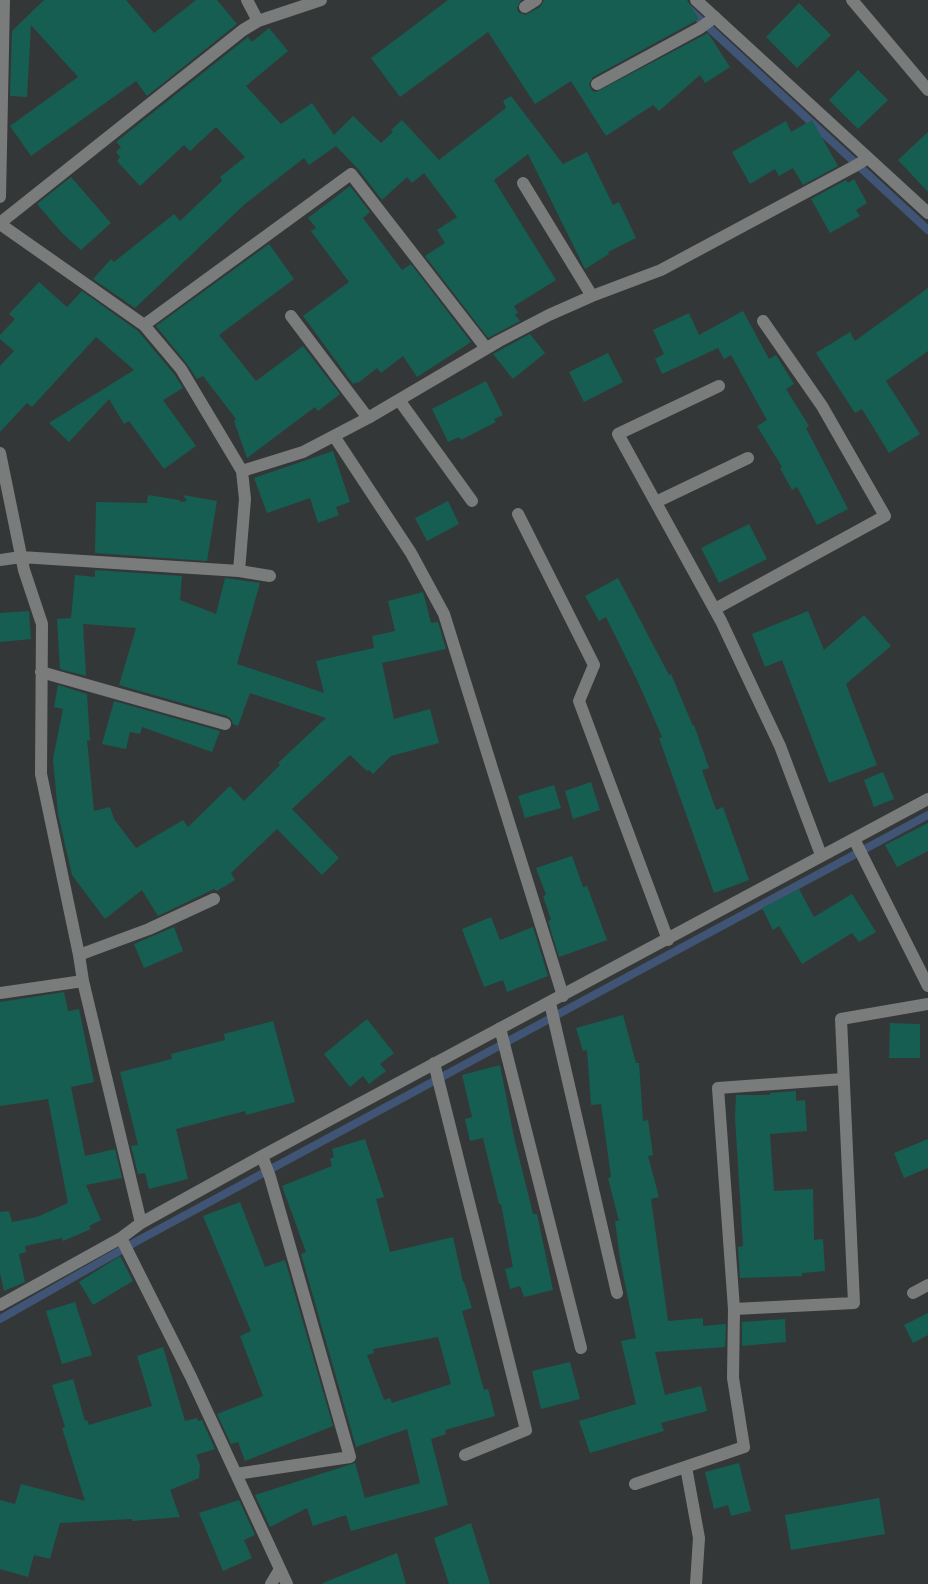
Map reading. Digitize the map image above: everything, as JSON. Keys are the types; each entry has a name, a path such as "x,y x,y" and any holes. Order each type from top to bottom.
{"street":[{"path":"0,197 4,0"},
{"path":"248,0 258,21"},
{"path":"239,571 245,499 242,471 181,369 144,325 0,224 243,30 258,21 321,0"},
{"path":"525,7 536,0"},
{"path":"696,0 708,22 862,162 928,213"},
{"path":"852,0 928,90"},
{"path":"597,84 708,22"},
{"path":"242,471 303,452 368,418 486,348 549,315 661,270 862,162"},
{"path":"144,325 351,174 486,348"},
{"path":"523,183 592,296"},
{"path":"291,316 368,418"},
{"path":"715,609 885,516 822,406 763,321"},
{"path":"719,387 618,434 715,609 780,746 821,855"},
{"path":"399,400 472,501"},
{"path":"334,436 411,553 444,614 563,996"},
{"path":"0,453 21,557 42,624 41,774 83,981 141,1223"},
{"path":"656,502 748,458"},
{"path":"518,514 594,665 579,701 668,939"},
{"path":"0,560 21,557 239,571 270,576"},
{"path":"41,672 225,724"},
{"path":"0,1305 125,1244 141,1223 266,1166 435,1067 501,1032 552,1012 563,996 821,855 858,848 928,799"},
{"path":"858,848 928,986"},
{"path":"79,955 149,929 214,899"},
{"path":"0,993 83,981"},
{"path":"734,1309 854,1303 841,1019 928,1004"},
{"path":"552,1012 617,1293"},
{"path":"501,1032 581,1348"},
{"path":"435,1067 526,1430 465,1455"},
{"path":"635,1484 744,1447 733,1378 734,1309 718,1088 843,1079"},
{"path":"236,1474 350,1457 266,1166"},
{"path":"125,1244 191,1377 287,1584"},
{"path":"913,1293 928,1285"},
{"path":"686,1467 699,1538 696,1584"},
{"path":"271,1584 280,1569"}],"building":[{"path":"44,0 126,0 154,33 196,0 217,0 237,24 147,96 136,81 31,156 10,126 78,77 31,25 27,97 10,96 12,31"},
{"path":"448,0 521,0 517,8 518,12 525,15 540,7 544,0 687,0 699,19 593,77 589,84 592,91 596,92 708,33 730,67 705,83 700,75 659,111 653,105 606,136 571,81 535,104 488,32 400,97 371,58"},
{"path":"799,3 831,35 797,68 766,37"},
{"path":"269,28 288,51 246,86 281,124 312,103 334,135 353,116 381,143 402,120 439,160 506,108 503,101 511,96 563,164 587,152 613,205 619,202 636,238 608,252 609,254 585,269 528,154 494,180 556,280 514,306 518,313 515,315 520,321 488,338 425,256 445,243 437,230 457,217 424,173 412,183 407,177 382,200 358,169 336,146 309,165 304,158 245,204 135,308 93,279 111,259 114,262 174,214 180,221 222,181 220,177 245,157 216,127 190,151 184,145 140,186 117,161 120,157 116,152 121,147 116,142 248,37 252,42"},
{"path":"858,70 888,100 858,129 829,100"},
{"path":"812,120 838,166 803,185 793,168 779,176 775,169 750,184 732,152 786,121 791,132"},
{"path":"928,132 928,192 898,160"},
{"path":"71,177 111,223 81,250 63,234 37,204"},
{"path":"854,179 867,203 856,210 860,216 830,233 811,199 846,180 848,183"},
{"path":"350,186 370,212 363,218 402,270 411,264 471,342 417,377 403,356 381,373 377,368 358,383 353,384 303,316 349,282 311,231 316,228 308,218"},
{"path":"269,244 294,279 219,335 256,381 303,346 340,394 318,411 315,407 247,458 234,421 236,419 203,376 197,379 156,326"},
{"path":"39,282 67,307 82,291 138,331 183,388 163,400 196,446 164,469 129,421 124,424 109,399 69,442 49,423 134,370 96,337 32,407 27,403 0,432 0,366 14,351 0,339 0,335 15,319 9,314"},
{"path":"928,288 928,351 886,381 920,434 889,453 862,409 855,413 816,353 850,332 855,341"},
{"path":"743,311 769,359 776,355 794,384 786,389 809,426 806,428 848,509 817,525 797,487 792,490 780,468 782,467 757,426 767,420 731,355 724,359 718,348 662,374 655,359 664,354 653,330 689,313 699,335"},
{"path":"530,334 545,353 513,379 493,354"},
{"path":"608,353 623,382 584,402 569,372"},
{"path":"486,381 503,415 494,419 496,422 461,440 459,437 448,442 432,409"},
{"path":"333,451 350,502 336,507 339,515 318,523 310,498 267,513 254,478"},
{"path":"148,495 181,502 187,501 183,495 217,501 207,561 95,553 96,502 147,503"},
{"path":"448,501 459,524 427,541 415,518"},
{"path":"749,524 767,559 719,583 701,548"},
{"path":"95,570 182,576 180,600 216,614 225,578 260,583 237,664 324,693 316,661 374,648 372,636 395,631 388,601 423,592 431,623 438,622 446,649 382,663 394,719 430,709 439,743 391,756 373,774 350,755 292,809 339,858 322,875 277,829 231,873 235,880 217,891 214,889 158,916 142,890 105,919 72,875 58,814 53,759 63,709 54,707 58,685 87,694 90,741 87,740 94,811 110,807 114,819 136,848 183,820 188,827 230,786 244,801 280,765 278,763 326,718 250,693 238,726 233,724 227,716 119,685 136,628 83,624 86,676 60,669 57,619 71,618 75,575 95,577"},
{"path":"618,578 669,675 671,674 694,725 709,768 702,770 716,810 723,807 749,880 714,893 659,738 662,737 606,617 599,621 585,596"},
{"path":"29,611 31,639 0,642 0,613"},
{"path":"808,611 824,650 864,615 891,646 846,684 877,765 829,783 782,660 765,667 752,634"},
{"path":"114,701 220,731 212,752 142,727 140,734 130,732 126,749 102,744"},
{"path":"883,772 894,799 874,807 864,780"},
{"path":"591,782 600,810 573,819 565,791"},
{"path":"554,785 561,808 525,818 518,796"},
{"path":"928,823 928,851 897,867 885,845"},
{"path":"572,856 583,887 587,886 607,940 559,957 548,921 551,920 543,896 546,895 536,868"},
{"path":"799,889 814,917 852,894 876,932 859,942 852,933 802,964 779,926 773,930 762,908"},
{"path":"491,917 500,940 533,927 548,976 507,992 503,980 484,987 462,929"},
{"path":"174,927 183,951 144,968 134,944"},
{"path":"64,992 68,1011 79,1009 94,1082 71,1087 85,1156 115,1149 122,1178 86,1185 101,1220 89,1226 91,1229 63,1241 62,1238 25,1246 26,1252 19,1254 25,1282 4,1291 0,1273 0,1212 9,1211 12,1222 37,1217 68,1203 48,1099 0,1106 0,1002"},
{"path":"623,1015 636,1063 639,1063 643,1121 648,1120 653,1155 648,1156 659,1197 651,1199 668,1321 703,1318 703,1326 726,1324 725,1347 655,1352 665,1395 701,1386 707,1411 661,1423 664,1431 590,1453 579,1421 636,1404 621,1341 636,1338 620,1259 615,1221 619,1221 608,1178 611,1177 601,1104 591,1105 587,1050 583,1051 576,1028"},
{"path":"367,1019 394,1053 380,1064 386,1071 369,1084 363,1076 350,1087 324,1054"},
{"path":"273,1021 295,1102 246,1115 245,1111 176,1129 188,1179 149,1189 145,1173 138,1174 131,1146 138,1145 120,1072 172,1059 171,1054 225,1040 224,1034"},
{"path":"890,1023 920,1024 920,1058 889,1058"},
{"path":"500,1065 514,1137 533,1214 537,1214 553,1290 524,1297 520,1286 510,1289 505,1269 513,1267 501,1204 499,1204 483,1138 470,1141 465,1119 472,1117 462,1075"},
{"path":"796,1091 796,1101 805,1100 807,1131 770,1134 774,1191 813,1189 814,1240 823,1239 825,1271 802,1273 802,1276 740,1278 738,1247 743,1246 735,1117 736,1095 770,1095 770,1093"},
{"path":"365,1139 384,1197 376,1199 390,1252 453,1237 463,1282 472,1308 462,1311 484,1390 488,1389 495,1416 445,1430 446,1434 431,1439 448,1505 351,1531 346,1515 313,1526 307,1508 270,1527 255,1495 355,1463 365,1498 420,1483 407,1429 356,1447 301,1254 306,1252 282,1186 332,1166 330,1159 334,1157 332,1149","holes":["438,1337 451,1384 392,1403 390,1398 384,1400 367,1355 374,1353 373,1349"]},
{"path":"928,1139 928,1168 904,1178 894,1153"},
{"path":"240,1202 265,1267 285,1260 333,1426 245,1461 238,1442 231,1444 217,1414 263,1396 240,1336 251,1331 203,1216"},
{"path":"120,1256 133,1281 93,1305 79,1282"},
{"path":"75,1302 92,1355 62,1364 46,1311"},
{"path":"928,1313 928,1335 913,1343 904,1325"},
{"path":"785,1319 786,1342 742,1346 742,1322"},
{"path":"163,1347 185,1421 197,1418 198,1421 202,1420 215,1449 196,1455 200,1465 199,1478 170,1490 180,1517 60,1523 50,1559 34,1555 28,1577 0,1569 0,1500 15,1504 21,1484 85,1501 62,1428 65,1427 52,1385 73,1379 85,1421 87,1420 89,1425 152,1406 137,1356"},
{"path":"570,1362 580,1399 541,1409 532,1371"},
{"path":"739,1463 751,1511 731,1516 728,1505 714,1509 705,1472"},
{"path":"879,1498 885,1534 791,1550 785,1515"},
{"path":"239,1500 255,1535 244,1540 252,1558 223,1571 199,1513"},
{"path":"471,1523 490,1584 449,1584 434,1538"},
{"path":"397,1553 406,1584 323,1584 323,1583"}],"waterway":[{"path":"679,0 928,230"},
{"path":"0,1319 139,1240 928,815"}]}
